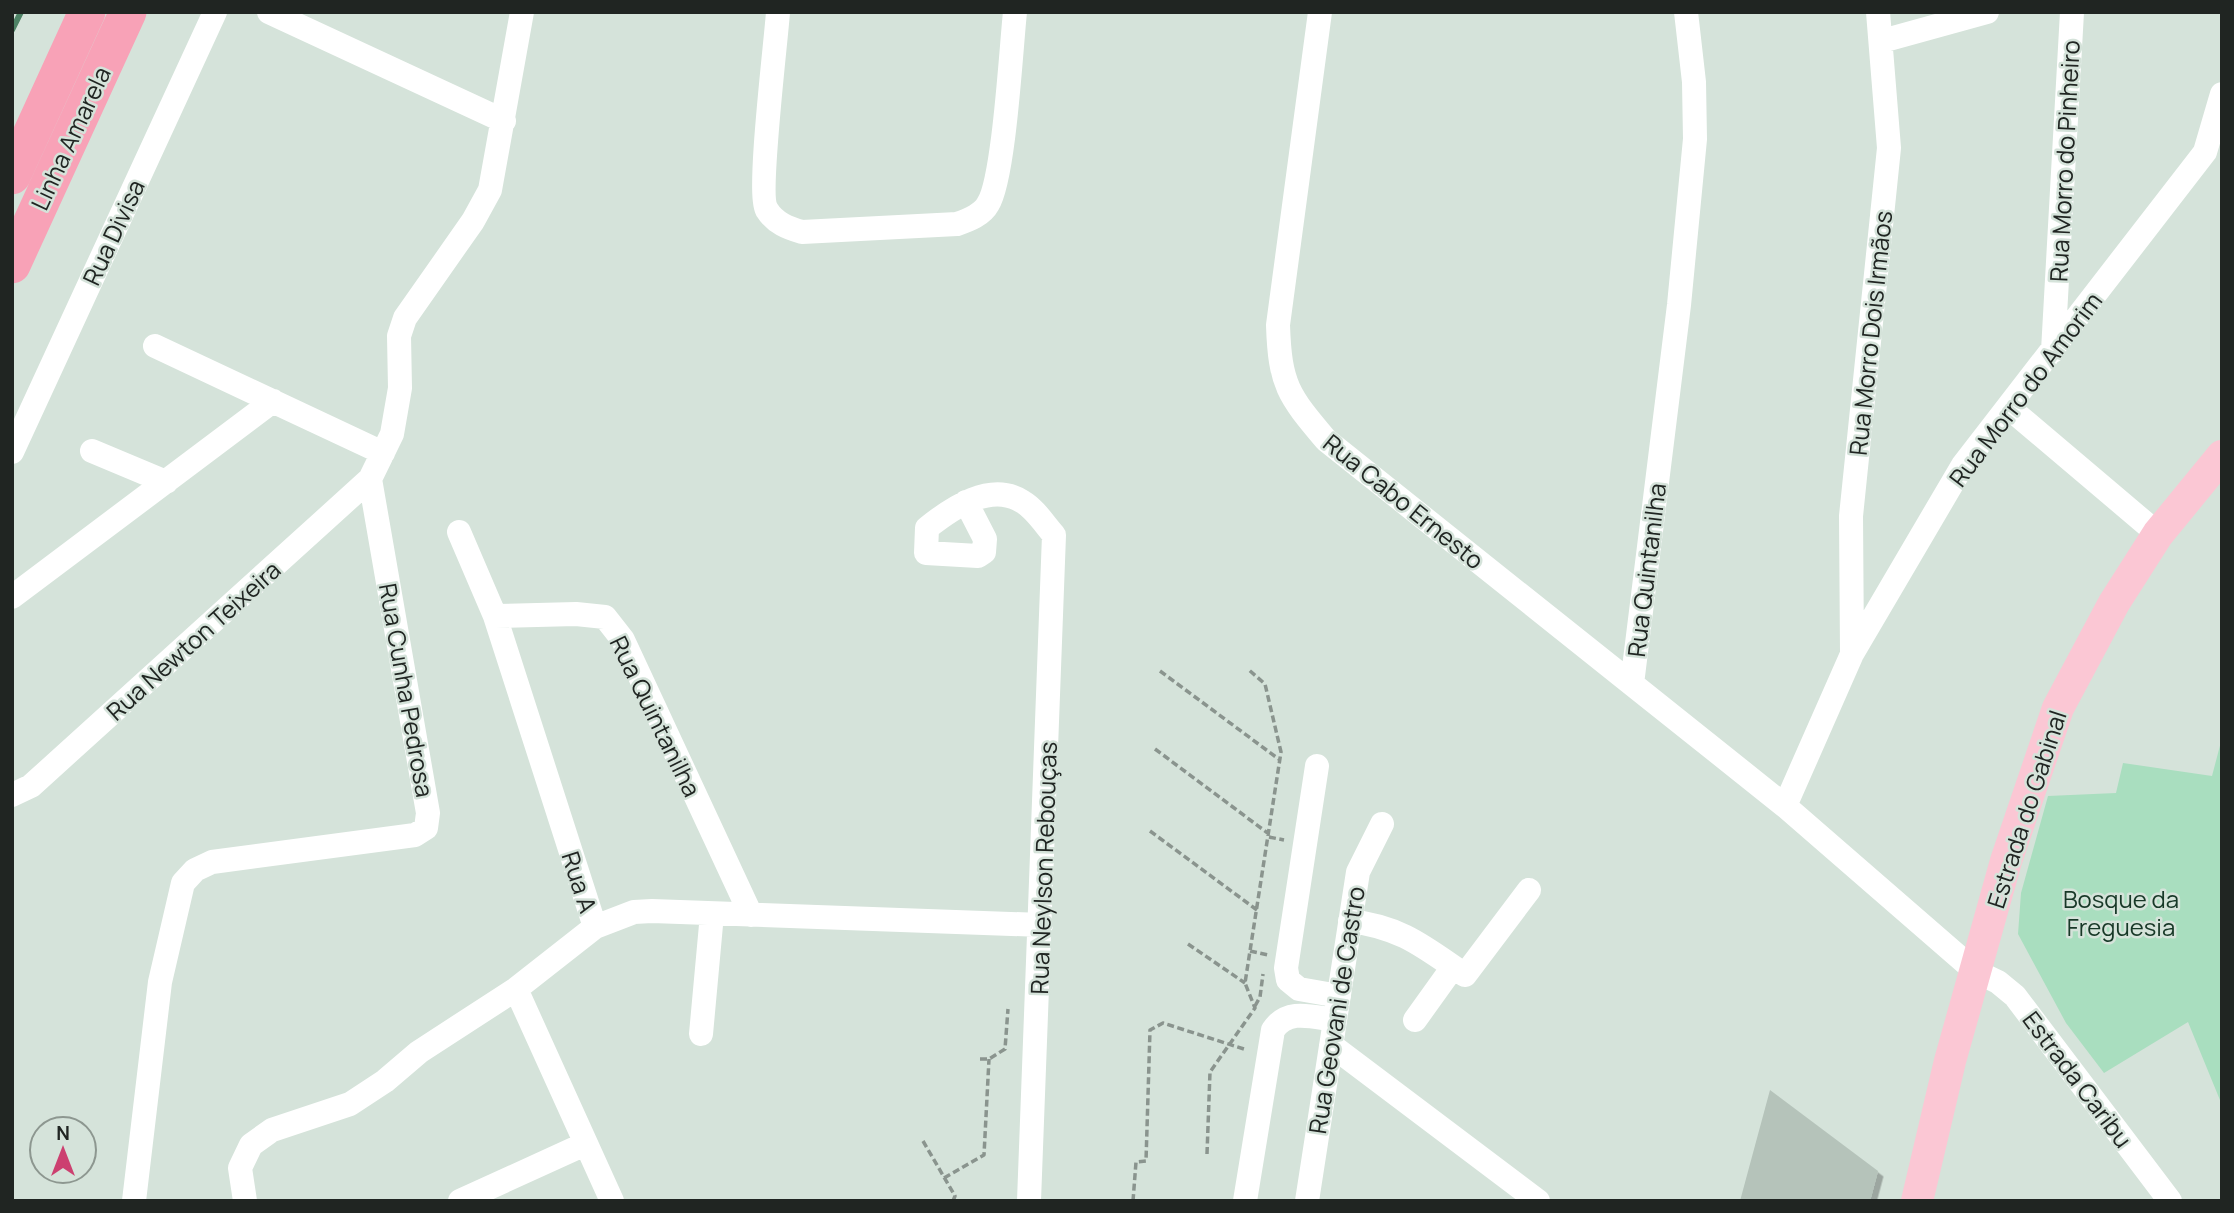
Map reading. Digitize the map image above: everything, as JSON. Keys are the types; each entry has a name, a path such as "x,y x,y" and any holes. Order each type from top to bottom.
{"highway":[{"name":"Linha Amarela","path":"12,176 87,12"},
{"name":"Linha Amarela","path":"12,265 128,12"}],"main road":[{"name":"Estrada do Gabinal","path":"1917,1201 1975,971 2006,861 2057,708 2113,603 2158,534 2222,456"}],"street":[{"name":"Rua Divisa","path":"12,452 215,12"},
{"path":"269,12 504,121"},
{"path":"370,479 392,434 400,388 399,337 405,318 473,221 490,190 522,12"},
{"path":"778,12 763,189 765,209 784,227 802,232 957,224 975,217 988,204 999,161 1015,12"},
{"name":"Rua Cabo Ernesto","path":"1320,12 1278,324 1280,367 1295,403 1326,440 1632,684"},
{"name":"Rua Quintanilha","path":"1686,12 1694,82 1695,139 1679,305 1632,684 1785,806 1975,971"},
{"name":"Rua Morro Dois Irmãos","path":"1852,654 1851,516 1889,148 1878,12"},
{"path":"1882,41 1987,12"},
{"name":"Rua Morro do Pinheiro","path":"2053,351 2072,12"},
{"name":"Rua Morro do Amorim","path":"1785,806 1852,654 1963,465 2205,152 2222,94"},
{"path":"155,346 383,453"},
{"path":"12,597 272,401"},
{"path":"2008,407 2158,534"},
{"path":"92,451 166,482"},
{"name":"Rua Newton Teixeira","path":"12,795 41,777 370,479"},
{"name":"Rua Cunha Pedrosa","path":"134,1201 160,982 183,883 195,870 212,862 415,835 426,828 428,813 370,479"},
{"name":"Rua Neylson Rebouças","path":"966,502 997,494 1023,501 1054,535 1029,1201"},
{"name":"Rua A","path":"458,532 495,616 595,927 634,912 1041,925"},
{"name":"Rua Quintanilha","path":"495,616 576,614 604,617 623,639 751,915"},
{"path":"1317,766 1286,968 1288,980 1299,989 1337,1008"},
{"name":"Rua Geovani de Castro","path":"1307,1201 1358,872 1382,824"},
{"path":"1350,921 1381,925 1412,937 1465,975 1530,890"},
{"path":"701,1034 712,914"},
{"path":"245,1201 240,1168 251,1145 272,1130 350,1104 385,1081 419,1052 516,989 595,927"},
{"path":"1415,1020 1453,967"},
{"name":"Estrada Caribu","path":"1975,971 1998,982 2015,996 2170,1201"},
{"path":"516,989 612,1201"},
{"path":"1245,1201 1273,1030 1280,1019 1337,1008"},
{"path":"1331,1045 1538,1201"},
{"path":"460,1201 585,1144"}],"path":[{"path":"1245,983 1280,760 1265,684 1248,670"},
{"path":"1160,671 1280,760"},
{"path":"1155,749 1269,834"},
{"path":"1150,831 1256,910"},
{"path":"1188,944 1245,983 1255,1006"},
{"path":"1250,951 1272,956"},
{"path":"1207,1154 1210,1072 1260,997 1266,954"},
{"path":"981,1059 989,1059 1007,1044 1008,1009"},
{"path":"1133,1201 1136,1162 1146,1161 1150,1030 1163,1023 1229,1046 1255,1051"},
{"path":"944,1178 984,1155 989,1059"},
{"path":"923,1141 955,1196 953,1201"}],"green space":[{"name":"Bosque da Freguesia","path":"2222,738 2222,1105 2188,1022 2104,1073 2066,1023 2018,934 2021,893 2048,796 2116,793 2123,763 2212,776"}],"building":[{"path":"1770,1090 1878,1171 1870,1201 1740,1201"}],"waterway":[{"path":"12,30 21,12"}]}
